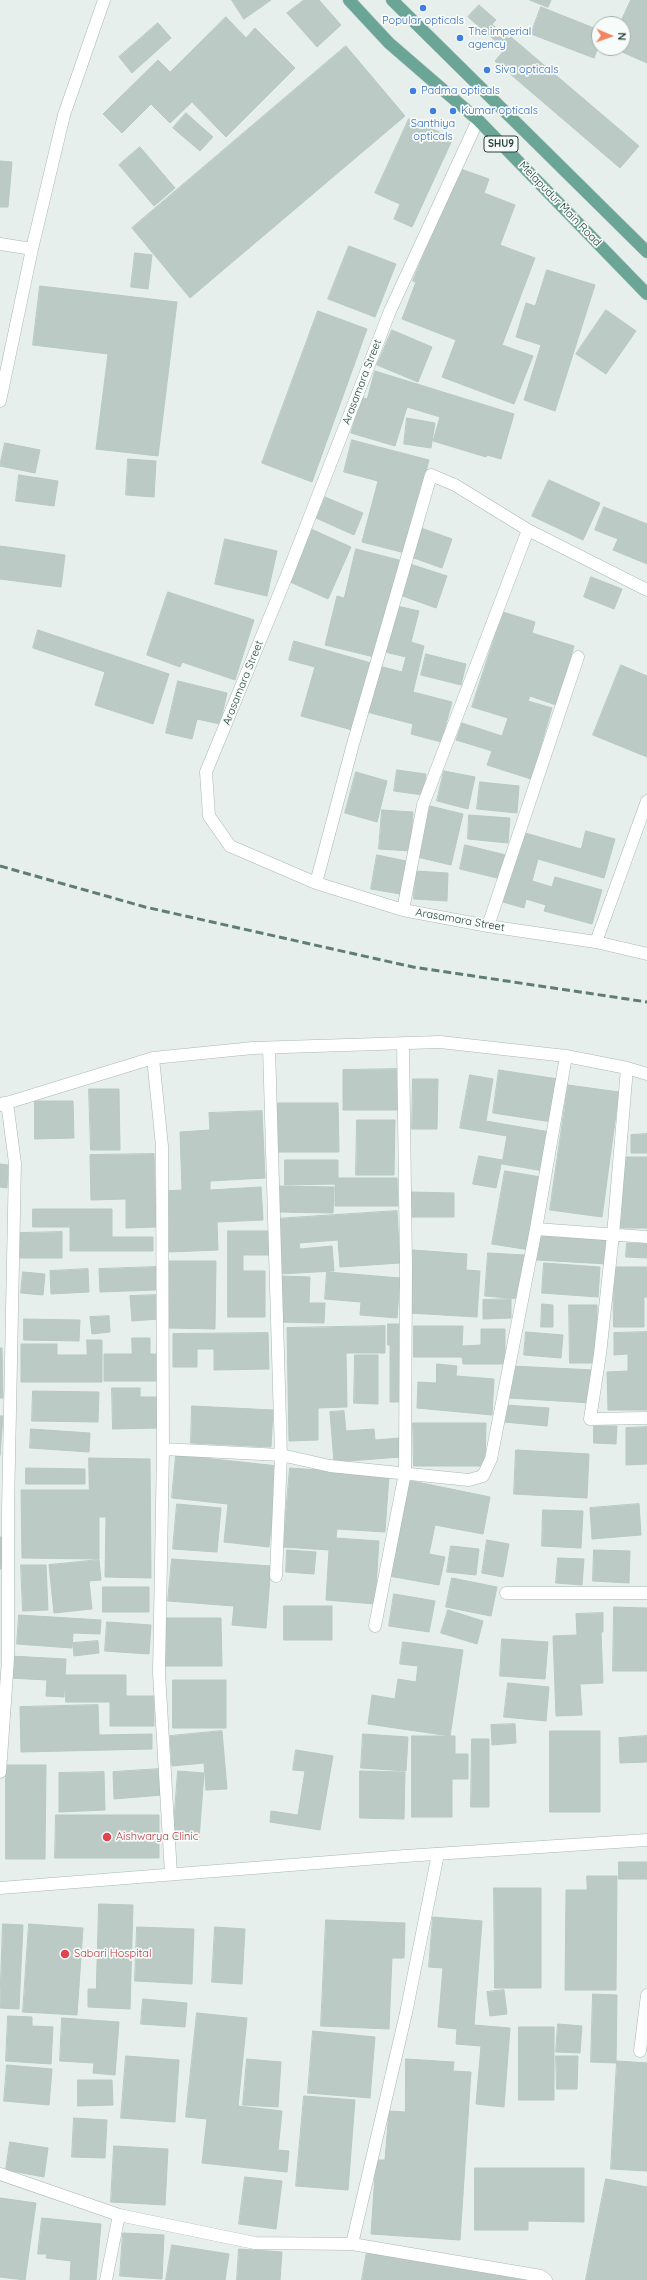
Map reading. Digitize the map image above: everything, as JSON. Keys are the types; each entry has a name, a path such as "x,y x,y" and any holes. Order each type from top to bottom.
{"main road":[{"name":"Melapudur Main Road","path":"349,0 389,42 478,120 647,294"},
{"name":"SHU9","path":"392,0 647,252"}],"street":[{"path":"0,401 32,250 64,115 104,0"},
{"name":"Arasamara Street","path":"478,120 390,311 287,575 206,772 209,816 230,846 316,883 403,910 488,926 596,942 647,954"},
{"path":"0,244 32,250"},
{"path":"316,883 353,744 431,476 455,486 528,530 647,590"},
{"path":"403,910 423,805 528,530"},
{"path":"488,926 578,657"},
{"path":"596,942 647,801"},
{"path":"0,1772 8,1659 4,1519 5,1409 15,1163 8,1110 2,1104 153,1058 269,1048 440,1042 566,1056 627,1068 647,1074"},
{"path":"375,1626 405,1473 406,1258 403,1043"},
{"path":"269,1048 281,1455 276,1576"},
{"path":"163,1449 281,1455 330,1466 469,1480 483,1476 491,1459 536,1229 566,1056"},
{"path":"153,1058 162,1146 163,1449 158,1673 171,1874"},
{"path":"627,1068 613,1235 600,1354 590,1419 647,1418"},
{"path":"536,1229 647,1237"},
{"path":"506,1593 647,1593"},
{"path":"0,1888 438,1854 647,1840"},
{"path":"352,2244 406,2013 438,1854"},
{"path":"640,2051 647,1995"},
{"path":"0,2174 119,2215 255,2243 352,2244 541,2276 546,2280"},
{"path":"106,2280 119,2215"}],"building":[{"path":"232,0 271,0 244,19"},
{"path":"304,0 319,0 341,25 317,47 287,13"},
{"path":"530,0 551,0 548,7"},
{"path":"631,0 647,0 647,63 631,56 631,16 624,16"},
{"path":"479,5 496,20 492,24 509,39 511,37 639,146 620,168 495,61 505,49 468,17"},
{"path":"541,7 591,27 591,56 595,56 594,58 531,34"},
{"path":"226,17 246,38 255,28 295,68 226,137 192,102 170,123 151,104 122,133 103,114 158,60 170,72"},
{"path":"158,23 171,38 132,73 119,57"},
{"path":"346,46 405,116 190,298 132,228"},
{"path":"186,113 213,137 200,151 173,128"},
{"path":"409,119 453,138 412,227 394,219 400,204 375,193"},
{"path":"140,147 175,188 154,206 119,165"},
{"path":"0,161 12,162 8,207 0,207"},
{"path":"458,168 489,179 484,193 515,205 500,245 535,258 502,345 533,356 514,404 442,377 456,340 402,319 416,282 413,281"},
{"path":"349,246 396,264 375,317 328,299"},
{"path":"135,253 152,255 148,289 131,287"},
{"path":"547,270 595,285 555,411 524,400 541,345 516,337 526,303 535,306"},
{"path":"40,286 177,302 158,456 96,449 108,354 33,345"},
{"path":"606,310 636,331 606,374 576,354"},
{"path":"318,311 367,329 312,482 262,463"},
{"path":"392,330 432,347 418,382 377,365"},
{"path":"375,371 514,414 501,459 487,455 486,457 433,441 440,417 407,407 395,446 351,433 361,397 367,399"},
{"path":"407,418 435,423 431,448 404,444"},
{"path":"352,440 429,460 405,553 362,542 378,481 344,472"},
{"path":"5,443 40,450 35,473 0,466"},
{"path":"128,459 156,461 154,497 126,495"},
{"path":"19,475 58,481 54,506 16,501"},
{"path":"549,480 600,503 583,540 532,516"},
{"path":"325,497 363,513 354,535 316,518"},
{"path":"604,507 647,524 647,564 613,550 618,539 595,530"},
{"path":"421,528 452,539 442,568 411,557"},
{"path":"311,529 351,547 328,599 288,581"},
{"path":"225,539 277,551 267,596 215,584"},
{"path":"0,546 65,555 61,587 0,579"},
{"path":"356,549 399,560 374,657 325,645 337,596 344,598"},
{"path":"410,564 447,576 436,608 400,595"},
{"path":"591,577 622,589 614,609 584,597"},
{"path":"168,592 254,620 235,680 182,662 180,667 147,655"},
{"path":"397,606 419,611 411,642 424,646 413,692 452,702 441,742 411,734 413,724 367,712 379,666 402,672 406,657 385,652"},
{"path":"503,612 535,622 532,633 574,646 556,705 530,696 528,701 552,708 531,779 487,765 492,751 456,740 462,723 502,736 508,718 472,707"},
{"path":"38,630 169,674 153,724 95,705 105,672 33,648"},
{"path":"294,641 371,663 352,730 301,716 315,667 289,660"},
{"path":"426,654 466,664 461,685 421,675"},
{"path":"621,665 647,676 647,757 593,735"},
{"path":"178,681 227,693 220,724 197,719 192,739 166,733"},
{"path":"397,770 426,774 423,795 394,791"},
{"path":"444,771 475,777 468,809 437,801"},
{"path":"356,772 387,781 377,822 345,813"},
{"path":"480,782 519,786 517,813 477,809"},
{"path":"430,806 463,814 451,865 417,857"},
{"path":"382,810 413,812 410,851 379,849"},
{"path":"469,815 510,818 508,843 468,839"},
{"path":"586,831 615,839 604,878 538,859 532,881 552,887 555,877 602,890 592,924 544,911 546,905 526,899 524,908 503,902 522,832 581,849"},
{"path":"465,845 506,855 501,879 460,869"},
{"path":"377,855 406,861 400,894 371,889"},
{"path":"415,871 448,873 447,901 414,899"},
{"path":"400,1069 401,1110 343,1110 343,1070"},
{"path":"499,1070 558,1079 552,1122 493,1113"},
{"path":"470,1075 493,1079 486,1121 550,1132 544,1171 502,1164 507,1136 460,1128"},
{"path":"413,1079 438,1079 437,1129 412,1129"},
{"path":"568,1085 619,1092 602,1217 550,1210"},
{"path":"89,1089 119,1089 120,1150 91,1150"},
{"path":"35,1101 73,1101 74,1138 35,1139"},
{"path":"278,1103 338,1103 339,1152 278,1152"},
{"path":"262,1111 265,1178 210,1181 210,1190 261,1187 263,1220 217,1222 218,1250 168,1252 165,1191 182,1190 180,1132 210,1130 209,1113"},
{"path":"357,1120 395,1120 394,1175 356,1175"},
{"path":"647,1134 647,1153 631,1153 631,1135"},
{"path":"154,1154 156,1227 126,1228 126,1199 91,1200 90,1155"},
{"path":"479,1156 502,1160 496,1188 473,1184"},
{"path":"622,1157 647,1157 647,1228 621,1228"},
{"path":"285,1160 338,1160 338,1178 397,1178 398,1206 335,1206 335,1184 285,1185"},
{"path":"0,1164 8,1165 7,1188 0,1187"},
{"path":"505,1171 541,1177 530,1250 492,1244"},
{"path":"280,1186 334,1187 333,1213 279,1212"},
{"path":"411,1192 454,1193 454,1217 411,1217"},
{"path":"33,1209 112,1209 112,1237 153,1237 153,1251 70,1251 70,1227 33,1227"},
{"path":"397,1211 400,1263 340,1267 338,1240 299,1243 300,1249 332,1246 334,1271 279,1274 275,1219"},
{"path":"228,1231 270,1231 270,1255 243,1255 243,1271 265,1271 265,1317 228,1317"},
{"path":"62,1232 62,1258 20,1258 20,1233"},
{"path":"538,1236 608,1240 607,1264 537,1260"},
{"path":"627,1243 647,1244 647,1258 626,1257"},
{"path":"413,1250 467,1254 466,1270 480,1271 477,1317 409,1313"},
{"path":"488,1253 525,1255 522,1299 485,1296"},
{"path":"169,1261 216,1261 215,1329 168,1328"},
{"path":"544,1263 600,1267 598,1297 542,1293"},
{"path":"156,1267 156,1290 100,1292 99,1269"},
{"path":"613,1267 647,1267 647,1297 644,1297 644,1327 614,1327"},
{"path":"88,1269 89,1292 51,1294 50,1271"},
{"path":"23,1272 45,1274 43,1295 21,1293"},
{"path":"327,1272 400,1278 397,1318 360,1315 361,1302 325,1299"},
{"path":"280,1276 310,1277 309,1303 325,1303 324,1323 279,1322"},
{"path":"157,1295 159,1319 132,1321 130,1296"},
{"path":"511,1299 511,1318 483,1319 483,1300"},
{"path":"542,1304 553,1305 553,1327 541,1327"},
{"path":"569,1305 597,1305 597,1363 570,1363"},
{"path":"109,1316 110,1332 92,1334 90,1317"},
{"path":"24,1319 80,1320 79,1341 24,1340"},
{"path":"388,1324 404,1324 404,1402 390,1402 390,1345 388,1345"},
{"path":"385,1326 385,1353 346,1353 347,1407 318,1408 318,1440 289,1441 287,1328"},
{"path":"414,1326 463,1326 462,1346 481,1345 481,1329 505,1329 505,1364 463,1364 462,1357 414,1357"},
{"path":"526,1332 563,1335 561,1358 524,1355"},
{"path":"647,1332 647,1410 608,1410 607,1372 628,1371 628,1354 614,1355 614,1333"},
{"path":"268,1333 269,1369 214,1370 214,1349 197,1349 197,1367 173,1367 173,1334"},
{"path":"132,1338 150,1338 150,1354 162,1354 162,1381 104,1381 104,1354 132,1354"},
{"path":"87,1340 102,1340 102,1382 21,1382 21,1344 57,1344 57,1355 87,1355"},
{"path":"0,1348 2,1348 3,1398 0,1398"},
{"path":"355,1355 378,1355 378,1404 354,1403"},
{"path":"437,1364 457,1366 456,1376 494,1379 492,1415 417,1408 418,1382 436,1383"},
{"path":"511,1366 594,1370 592,1403 509,1398"},
{"path":"112,1388 140,1388 140,1397 158,1397 159,1428 113,1429"},
{"path":"33,1391 99,1392 98,1422 32,1421"},
{"path":"505,1405 549,1408 547,1426 504,1422"},
{"path":"192,1406 273,1410 271,1447 191,1443"},
{"path":"344,1411 346,1431 374,1429 375,1440 400,1438 401,1457 334,1462 330,1412"},
{"path":"0,1416 3,1416 0,1455"},
{"path":"413,1423 486,1423 485,1466 414,1466"},
{"path":"594,1426 617,1426 616,1444 594,1443"},
{"path":"647,1427 647,1464 626,1465 626,1428"},
{"path":"31,1429 90,1433 89,1452 30,1448"},
{"path":"516,1450 589,1454 587,1498 514,1494"},
{"path":"176,1455 278,1466 269,1547 224,1542 228,1504 172,1498"},
{"path":"89,1458 150,1459 151,1578 105,1577 106,1517 99,1517 99,1559 22,1558 21,1490 89,1490"},
{"path":"26,1468 85,1469 85,1484 26,1484"},
{"path":"290,1468 389,1475 385,1532 337,1529 336,1538 379,1541 375,1604 326,1600 329,1550 283,1547"},
{"path":"407,1480 490,1497 483,1534 435,1525 429,1554 445,1557 439,1585 389,1576"},
{"path":"177,1504 221,1508 217,1552 173,1549"},
{"path":"639,1504 641,1535 592,1539 590,1508"},
{"path":"543,1510 583,1511 581,1548 542,1546"},
{"path":"0,1537 3,1537 1,1569 0,1569"},
{"path":"487,1540 509,1544 503,1577 482,1573"},
{"path":"451,1546 479,1549 476,1575 447,1572"},
{"path":"287,1550 316,1552 314,1574 286,1572"},
{"path":"594,1550 630,1551 629,1583 593,1581"},
{"path":"558,1558 584,1559 582,1585 556,1583"},
{"path":"172,1559 271,1566 266,1628 232,1625 234,1606 168,1601"},
{"path":"99,1560 101,1580 89,1581 92,1609 54,1613 49,1565"},
{"path":"21,1565 46,1565 48,1610 23,1611"},
{"path":"452,1578 497,1587 491,1616 446,1607"},
{"path":"103,1587 149,1587 149,1612 103,1612"},
{"path":"394,1594 435,1601 429,1632 389,1626"},
{"path":"284,1606 332,1606 332,1640 284,1640"},
{"path":"614,1607 647,1608 647,1671 613,1671"},
{"path":"448,1610 483,1621 477,1644 441,1633"},
{"path":"603,1613 603,1632 601,1632 603,1683 580,1684 582,1715 556,1716 553,1636 577,1635 576,1614"},
{"path":"19,1615 101,1620 100,1634 73,1633 72,1648 17,1644"},
{"path":"164,1618 221,1618 222,1666 164,1666"},
{"path":"107,1622 151,1625 149,1654 105,1651"},
{"path":"502,1639 548,1642 545,1679 500,1676"},
{"path":"98,1641 99,1653 74,1656 73,1643"},
{"path":"403,1642 463,1650 450,1736 368,1724 372,1695 395,1699 398,1679 416,1682 418,1666 400,1664"},
{"path":"10,1656 66,1659 64,1697 46,1696 47,1680 9,1678"},
{"path":"66,1675 126,1675 126,1696 154,1696 154,1726 110,1726 110,1702 66,1702"},
{"path":"173,1680 226,1680 226,1728 173,1728"},
{"path":"508,1683 549,1687 546,1721 504,1717"},
{"path":"98,1705 99,1735 152,1734 152,1749 21,1752 20,1707"},
{"path":"515,1724 516,1743 492,1745 491,1725"},
{"path":"222,1731 227,1789 206,1790 204,1763 172,1766 170,1736"},
{"path":"550,1731 600,1731 600,1812 550,1812"},
{"path":"363,1734 408,1737 406,1771 361,1768"},
{"path":"412,1736 455,1736 455,1754 468,1754 468,1779 452,1779 452,1817 412,1817"},
{"path":"647,1736 647,1762 620,1763 619,1738"},
{"path":"472,1739 489,1739 489,1807 471,1807"},
{"path":"296,1750 333,1756 320,1830 270,1822 271,1811 298,1815 305,1771 293,1770"},
{"path":"6,1765 46,1765 45,1859 6,1859"},
{"path":"160,1769 162,1795 114,1799 113,1772"},
{"path":"178,1771 204,1773 199,1839 173,1837"},
{"path":"360,1771 405,1772 404,1819 360,1818"},
{"path":"104,1772 105,1810 59,1812 59,1773"},
{"name":"Aishwarya Clinic","path":"56,1815 159,1815 159,1858 55,1858"},
{"path":"619,1862 647,1862 647,1879 619,1879"},
{"path":"587,1876 617,1876 616,1990 565,1990 566,1890 587,1890"},
{"path":"494,1888 541,1888 541,1988 495,1988"},
{"path":"99,1904 133,1905 130,2009 88,2007 88,1989 96,1989"},
{"path":"433,1917 482,1921 474,2025 510,2028 504,2107 476,2104 481,2046 456,2044 457,2029 438,2027 443,1968 429,1967"},
{"path":"326,1920 405,1923 404,1958 392,1958 389,2029 321,2026"},
{"path":"3,1924 23,1925 19,2009 0,2008"},
{"path":"29,1924 83,1928 77,2015 23,2012"},
{"path":"137,1927 194,1929 192,1984 135,1981"},
{"path":"215,1927 245,1929 242,1984 212,1982"},
{"path":"504,1990 507,2014 490,2016 487,1992"},
{"path":"593,1994 617,1995 616,2063 591,2062"},
{"path":"143,1999 187,2003 185,2027 141,2024"},
{"path":"197,2013 247,2018 238,2106 282,2111 278,2150 289,2151 287,2172 202,2163 207,2119 186,2117"},
{"path":"8,2016 32,2017 32,2026 53,2027 51,2064 6,2061"},
{"path":"62,2018 119,2022 115,2075 93,2073 94,2063 60,2061"},
{"path":"558,2024 582,2026 580,2053 556,2052"},
{"path":"519,2027 554,2027 554,2100 519,2100"},
{"path":"313,2031 375,2037 370,2098 308,2093"},
{"path":"126,2056 179,2060 175,2122 121,2118"},
{"path":"556,2056 578,2056 577,2089 557,2089"},
{"path":"247,2059 281,2062 278,2107 243,2105"},
{"path":"406,2059 454,2062 453,2071 471,2072 460,2240 371,2234 376,2160 385,2160 389,2111 405,2112"},
{"path":"617,2061 647,2063 647,2171 611,2169"},
{"path":"7,2065 52,2069 49,2105 4,2101"},
{"path":"78,2080 112,2080 113,2105 78,2106"},
{"path":"304,2096 355,2100 348,2190 296,2186"},
{"path":"74,2118 107,2120 105,2158 72,2157"},
{"path":"10,2142 48,2148 44,2177 6,2170"},
{"path":"114,2146 168,2149 165,2205 111,2202"},
{"path":"475,2168 584,2168 584,2222 528,2221 528,2230 475,2230"},
{"path":"245,2177 282,2181 276,2229 239,2224"},
{"path":"606,2179 647,2187 647,2280 586,2280"},
{"path":"0,2198 36,2203 25,2280 0,2277"},
{"path":"42,2218 101,2224 96,2280 70,2280 71,2261 46,2258 47,2254 38,2254"},
{"path":"123,2233 164,2235 162,2279 120,2276"},
{"path":"172,2245 229,2254 225,2280 166,2280"},
{"path":"239,2249 282,2252 280,2280 237,2280"},
{"path":"367,2251 523,2278 523,2280 362,2280"}],"railway":[{"path":"0,866 145,907 413,967 647,1002"}],"place":[{"name":"Popular opticals","path":"423,8"},
{"name":"The imperial agency","path":"460,38"},
{"name":"Siva opticals","path":"487,70"},
{"name":"Padma opticals","path":"413,91"},
{"name":"Santhiya opticals","path":"433,111"},
{"name":"Kumar opticals","path":"453,111"},
{"name":"Aishwarya Clinic","path":"107,1837"},
{"name":"Sabari Hospital","path":"65,1954"}]}
